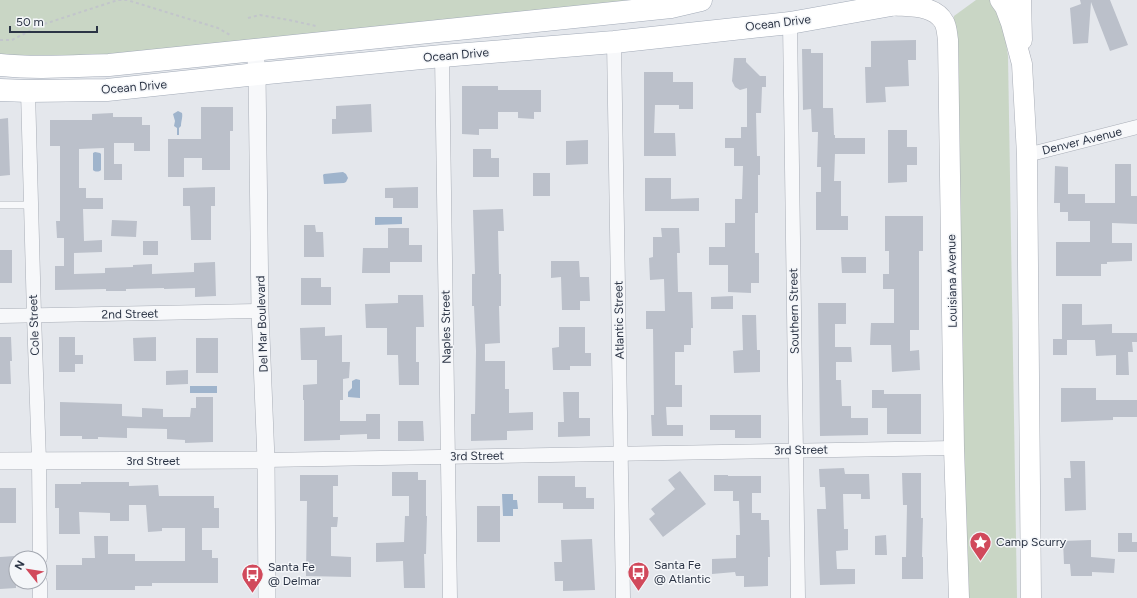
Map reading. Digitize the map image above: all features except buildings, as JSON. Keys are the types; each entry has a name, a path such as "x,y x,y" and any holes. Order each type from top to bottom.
{"main road":[{"name":"Ocean Drive","path":"0,65 54,66 109,64 629,12 671,7 701,0"},
{"path":"1000,0 1011,23 1022,64"},
{"path":"1021,0 1022,64 1027,155 1031,598"},
{"name":"Ocean Drive","path":"0,90 107,90 442,56 614,42 790,23 901,3"},
{"name":"Louisiana Avenue","path":"901,3 937,13 944,22 947,33 954,448 959,598"},
{"path":"565,46 622,25 629,12"}],"street":[{"name":"Southern Street","path":"790,23 798,598"},
{"name":"Atlantic Street","path":"614,42 623,598"},
{"name":"Del Mar Boulevard","path":"255,50 257,74 260,311 266,460 268,598"},
{"name":"Naples Street","path":"442,56 450,598"},
{"name":"Cole Street","path":"28,91 39,461 40,550"},
{"name":"Denver Avenue","path":"1027,155 1137,127"},
{"name":"2nd Street","path":"0,316 260,311"},
{"name":"3rd Street","path":"0,462 266,460 954,448"}],"lane":[{"path":"0,205 31,205"}],"path":[{"path":"0,40 12,40 41,25 118,0 127,0 218,28 230,35"},
{"path":"248,18 260,15 317,27"}],"green space":[{"path":"0,0 628,0 573,9 106,55 12,56 0,54"},
{"path":"976,0 992,0 1003,24 1008,56 1017,598 963,598 954,16"}],"water":[{"path":"178,111 182,113 182,116 179,135 177,135 177,128 174,126 175,121 173,114"},
{"path":"95,152 101,154 101,170 98,171 93,170 93,153"},
{"path":"343,172 348,178 346,182 324,184 324,174"},
{"path":"375,217 402,217 402,224 375,225"},
{"path":"356,379 360,380 360,398 348,397 348,392 352,388 352,381"},
{"path":"190,386 217,386 217,393 190,393"},
{"path":"502,494 513,494 513,500 517,500 518,509 513,509 513,516 503,516"}],"place":[{"name":"Camp Scurry","path":"980,562"},
{"name":"Santa Fe @ Atlantic","path":"639,592"},
{"name":"Santa Fe @ Delmar","path":"253,594"}]}
